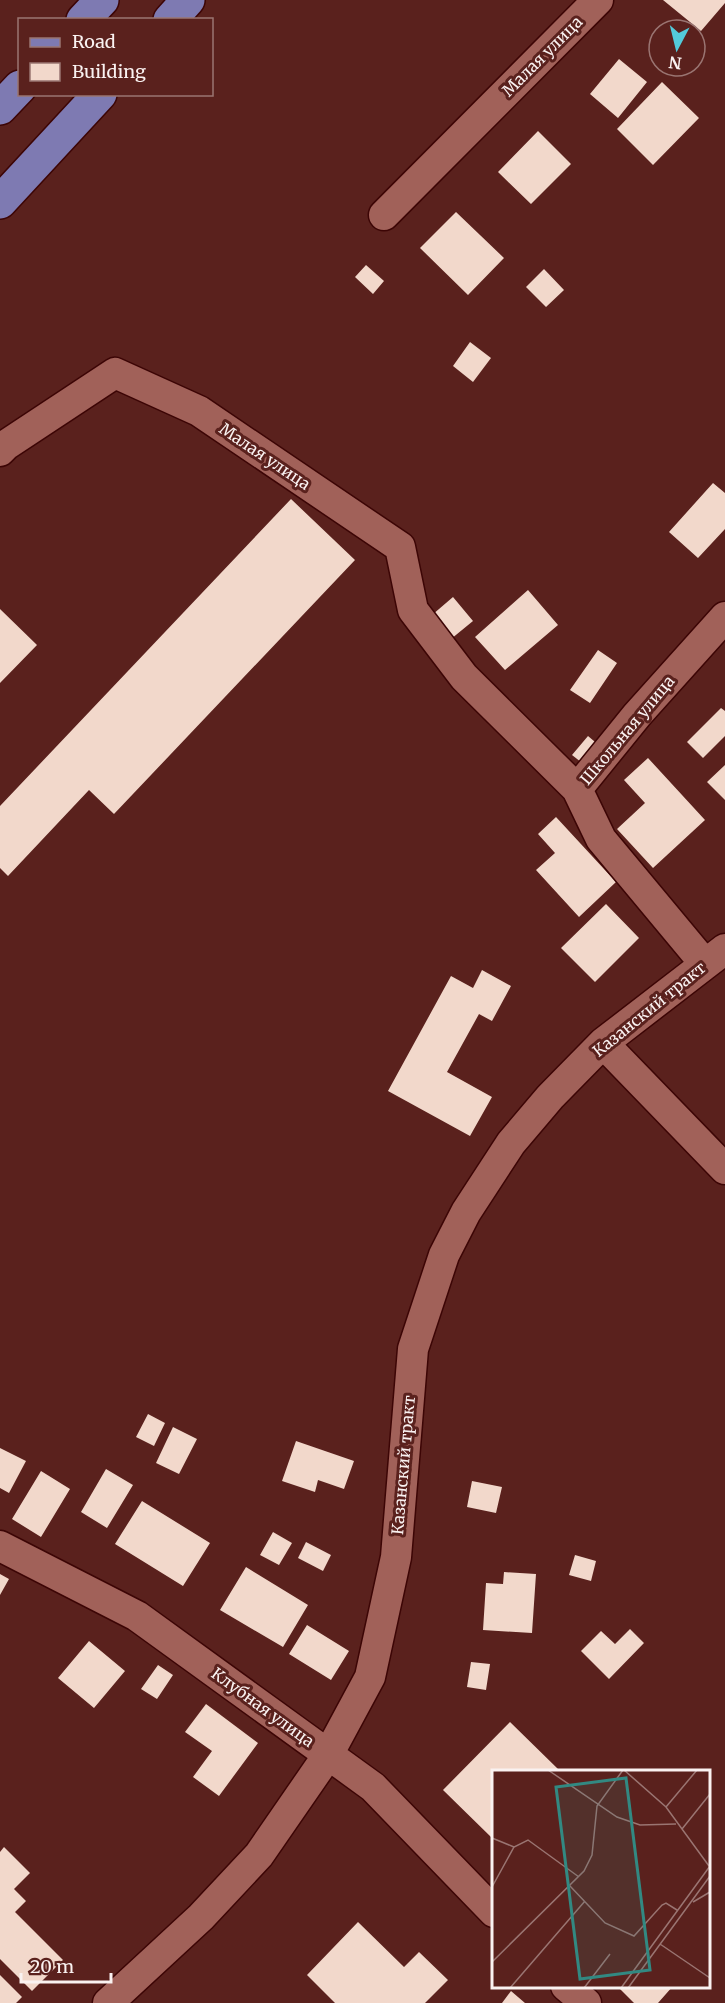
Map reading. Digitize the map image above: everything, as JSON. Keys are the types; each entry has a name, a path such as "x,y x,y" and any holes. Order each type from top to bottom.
{"main road":[{"path":"85,18 102,0"},
{"path":"172,18 189,0"},
{"path":"0,108 18,89"},
{"path":"0,202 98,96"}],"street":[{"name":"Малая улица","path":"384,215 598,0"},
{"name":"Малая улица","path":"0,451 115,373 199,411 400,547 413,610 464,677 577,789"},
{"name":"Школьная улица","path":"715,956 601,839 577,789 637,715 725,617"},
{"name":"Казанский тракт","path":"108,2003 201,1917 259,1855 328,1755 370,1677 396,1557 413,1349 444,1255 466,1212 511,1143 550,1097 603,1043 715,956"},
{"path":"603,1043 725,1169"},
{"name":"Клубная улица","path":"0,1546 137,1616 373,1787 492,1910"},
{"path":"568,1988 586,2003"}],"building":[{"path":"663,0 725,0 707,24 707,18 685,18"},
{"path":"619,59 647,82 618,118 590,94"},
{"path":"662,82 699,118 653,165 617,129"},
{"path":"538,131 571,164 531,204 498,172"},
{"path":"456,212 504,258 468,295 420,248"},
{"path":"366,265 384,281 373,294 355,277"},
{"path":"544,269 564,290 546,307 526,287"},
{"path":"470,342 491,358 473,382 453,366"},
{"path":"713,483 725,493 725,529 698,558 669,532"},
{"path":"291,499 355,560 114,814 89,790 8,876 0,868 0,806"},
{"path":"528,590 558,625 505,670 475,637"},
{"path":"453,597 473,621 451,639 432,615"},
{"path":"0,609 37,645 0,683"},
{"path":"598,650 617,663 590,703 570,690"},
{"path":"721,708 725,711 725,736 703,758 687,742"},
{"path":"588,736 601,747 586,766 572,755"},
{"path":"648,758 705,820 653,868 617,829 645,803 624,780"},
{"path":"725,765 725,800 707,782"},
{"path":"556,817 616,882 579,917 536,870 555,853 538,834"},
{"path":"606,904 639,938 595,982 561,948"},
{"path":"482,970 511,986 492,1021 479,1014 447,1072 492,1097 470,1136 388,1091 451,976 473,988"},
{"path":"148,1414 165,1423 154,1446 136,1437"},
{"path":"173,1427 197,1439 179,1474 156,1463"},
{"path":"296,1441 354,1461 344,1489 318,1480 315,1492 282,1481"},
{"path":"0,1448 26,1461 9,1493 0,1488"},
{"path":"106,1469 133,1485 107,1528 81,1512"},
{"path":"41,1471 70,1489 41,1537 12,1519"},
{"path":"472,1481 502,1487 496,1513 467,1507"},
{"path":"142,1501 210,1543 183,1586 115,1544"},
{"path":"273,1532 292,1543 279,1565 260,1555"},
{"path":"306,1542 331,1555 323,1571 298,1558"},
{"path":"575,1555 596,1561 591,1581 569,1575"},
{"path":"246,1567 308,1605 283,1647 220,1610"},
{"path":"504,1572 536,1574 532,1633 483,1630 486,1583 503,1584"},
{"path":"0,1574 9,1579 0,1595"},
{"path":"307,1625 349,1651 331,1680 289,1654"},
{"path":"630,1629 644,1643 609,1679 581,1651 601,1631 615,1644"},
{"path":"89,1641 125,1671 94,1708 58,1678"},
{"path":"471,1662 490,1664 486,1690 467,1687"},
{"path":"158,1665 173,1675 157,1699 141,1689"},
{"path":"206,1704 258,1743 219,1796 193,1777 212,1751 185,1732"},
{"path":"510,1722 558,1769 492,1770 491,1837 443,1790"},
{"path":"4,1847 30,1873 14,1889 26,1901 15,1912 63,1960 32,1991 0,1959 0,1852"},
{"path":"358,1922 404,1967 419,1952 448,1980 425,2003 335,2003 307,1975"},
{"path":"0,1975 22,1997 16,2003 0,2003"},
{"path":"619,1988 671,1988 658,2003 634,2003"},
{"path":"511,1991 525,2003 502,2003"}]}
